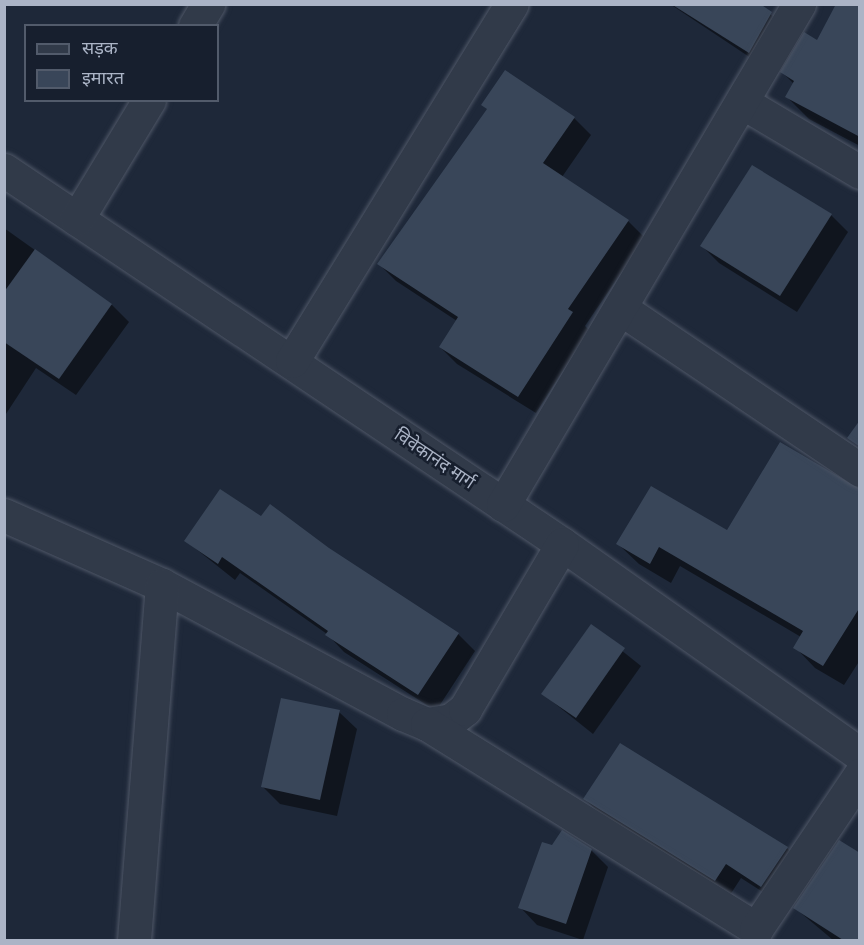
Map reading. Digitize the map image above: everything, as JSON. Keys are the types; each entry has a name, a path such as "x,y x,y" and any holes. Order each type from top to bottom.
{"street":[{"path":"196,24 208,4"},
{"path":"292,361 512,4"},
{"path":"503,505 800,4"},
{"path":"77,219 148,102"},
{"path":"742,102 860,172"},
{"name":"विवेकानंद मार्ग","path":"4,170 562,544 860,754"},
{"path":"620,308 860,470"},
{"path":"4,515 162,585 402,714 428,724 756,929 860,775"},
{"path":"428,724 451,720 465,710 562,544"},
{"path":"135,940 162,585"}],"building":[{"path":"671,4 760,4 772,12 749,53"},
{"path":"836,4 860,4 860,137 785,97 794,81 780,72 804,32 817,40"},
{"path":"505,70 575,117 543,163 629,220 568,309 573,312 518,397 439,347 458,317 377,264 487,109 481,105"},
{"path":"752,165 832,214 780,296 700,246"},
{"path":"35,249 112,304 59,379 4,342 4,292"},
{"path":"860,420 860,447 847,438"},
{"path":"780,442 860,489 860,607 823,666 793,648 803,631 659,547 650,564 616,544 651,486 727,530"},
{"path":"220,489 261,516 270,504 329,548 459,633 418,695 325,635 328,631 222,557 218,564 184,541"},
{"path":"591,624 625,648 576,718 541,694"},
{"path":"281,698 340,710 320,800 261,787"},
{"path":"620,743 788,847 761,887 726,864 715,881 583,799"},
{"path":"562,830 592,849 566,924 518,908 542,842 552,845"},
{"path":"839,840 860,853 860,940 843,940 793,908"}]}
